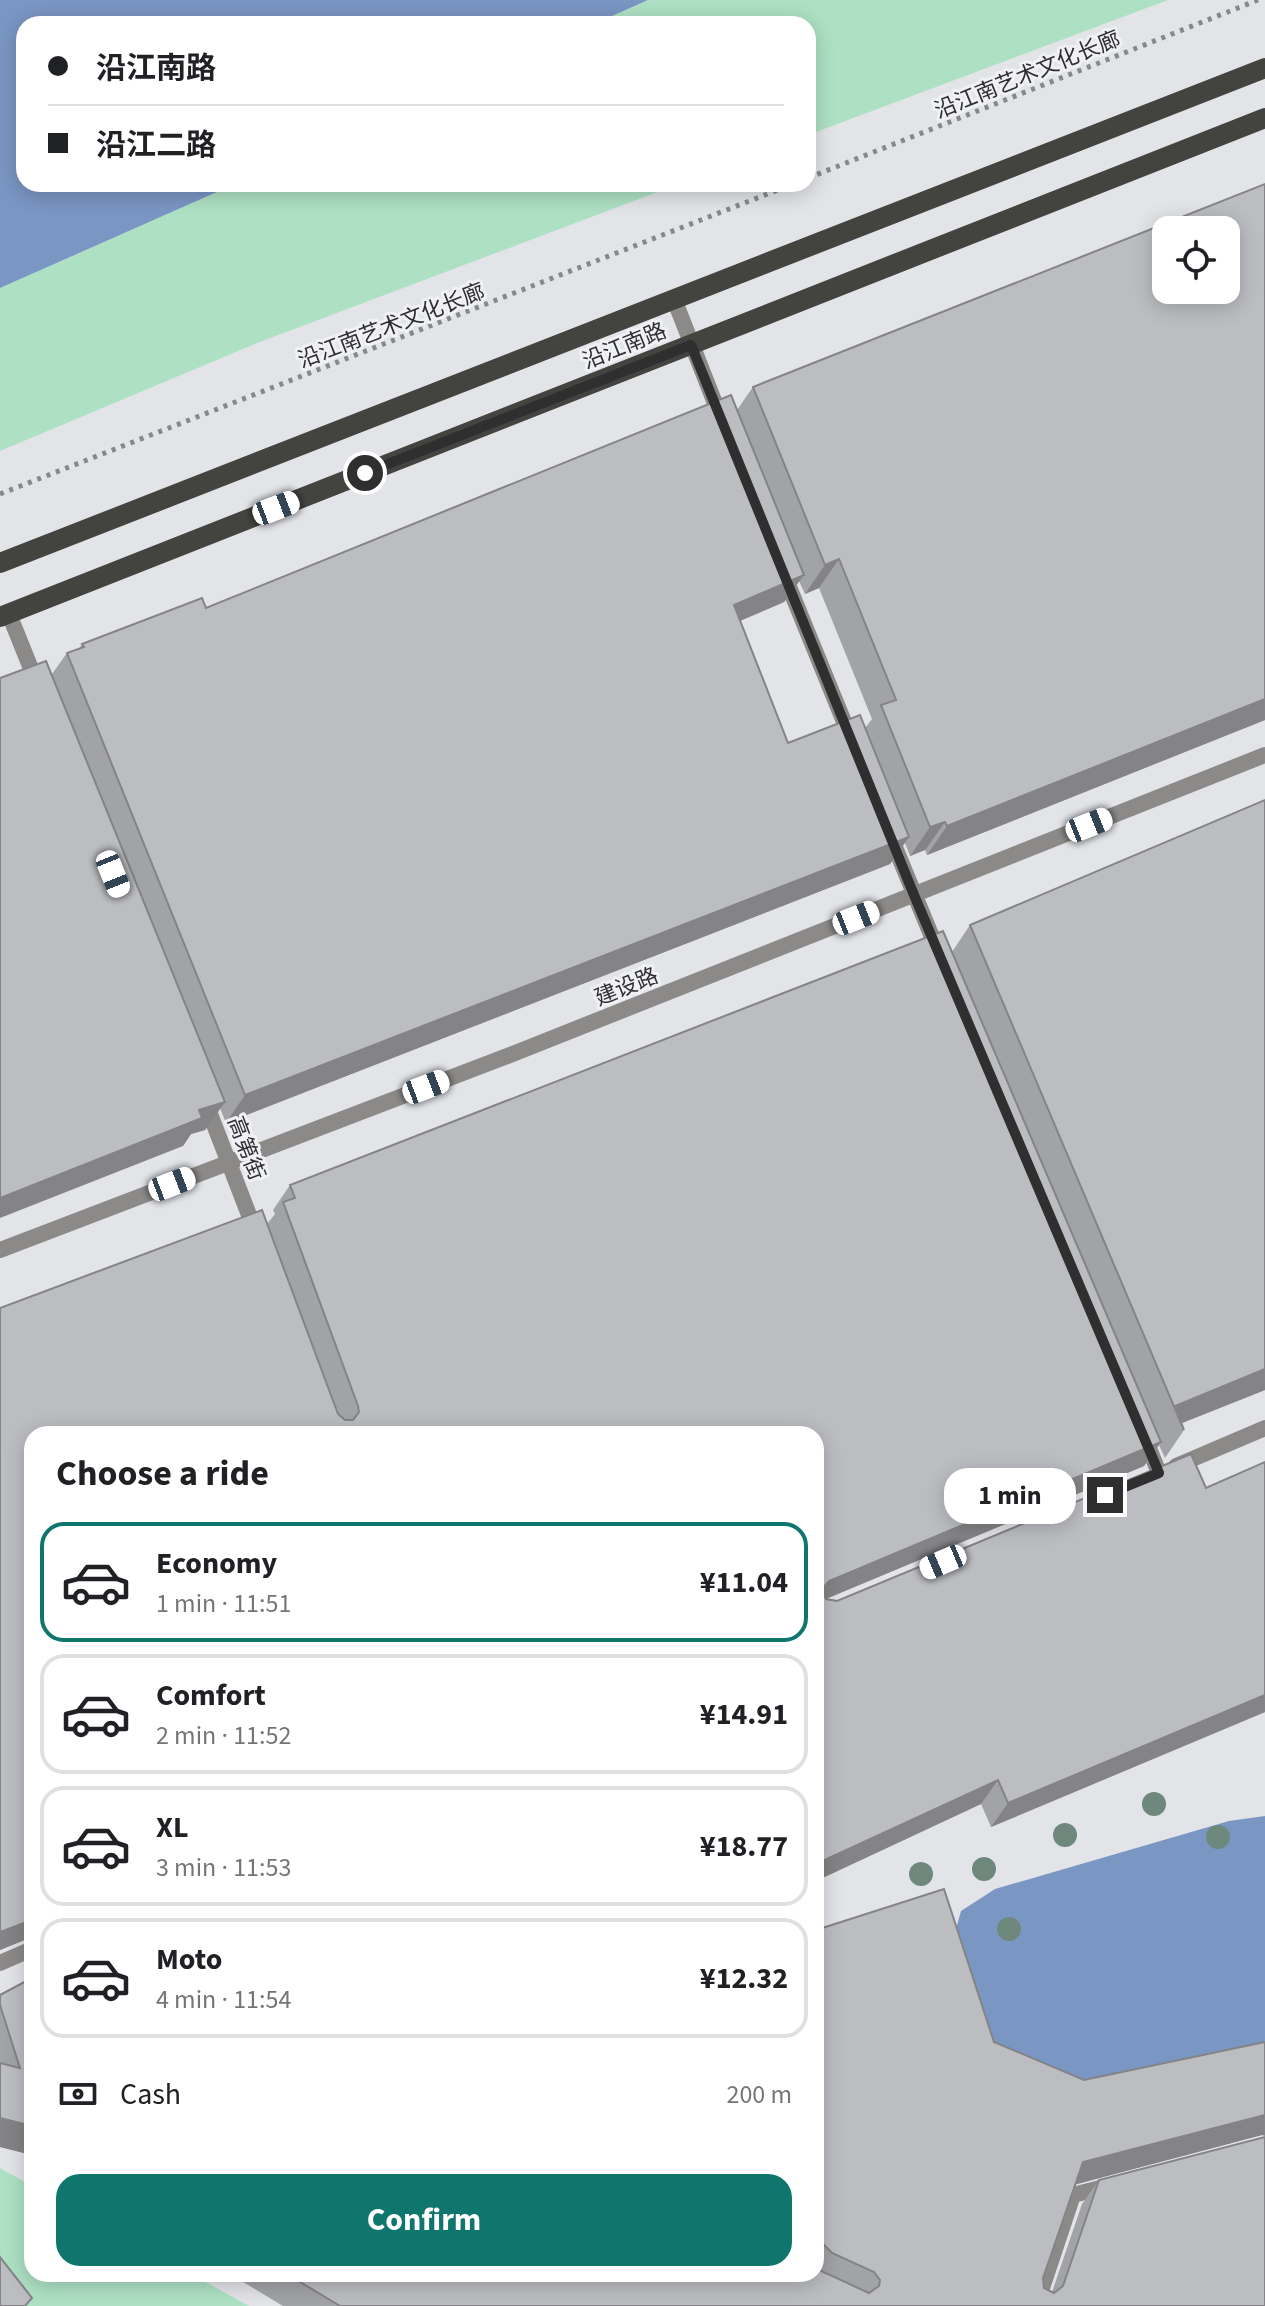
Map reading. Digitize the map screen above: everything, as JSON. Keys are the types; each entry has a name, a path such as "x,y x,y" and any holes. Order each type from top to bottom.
{"main road":[{"name":"沿江南路","path":"0,563 1265,68"},
{"name":"沿江南路","path":"4,616 1265,118"}],"street":[{"path":"674,299 726,431"},
{"path":"779,562 855,750"},
{"path":"4,616 44,703"},
{"name":"建设路","path":"0,1250 914,895 1265,755"},
{"path":"885,823 945,967"},
{"name":"高第街","path":"200,1088 262,1248"},
{"path":"1135,1415 1152,1476 1265,1428"},
{"path":"0,1963 24,1952"},
{"path":"1036,2306 1073,2195 1132,2180"}],"path":[{"name":"沿江南艺术文化长廊","path":"816,175 1258,0"},
{"name":"沿江南艺术文化长廊","path":"0,494 773,192"}],"green space":[{"path":"648,0 1168,0 816,132 816,16 612,16"},
{"path":"217,192 658,192 257,343 0,451 0,288"},
{"path":"0,2168 24,2182 24,2282 206,2282 249,2306 12,2306 0,2290"}],"water":[{"path":"0,0 648,0 612,16 16,16 16,192 217,192 0,288"},
{"path":"1265,1816 1265,2078 1056,2091 996,2054 955,1933 961,1911 995,1889 1229,1821"}],"building":[{"path":"1265,184 1265,699 947,826 945,822 930,827 881,705 896,700 839,559 825,565 753,387 1152,229 1152,304 1240,304 1240,216 1184,216"},
{"path":"731,395 804,575 734,605 788,743 860,715 909,837 245,1095 67,653 84,647 82,644 202,598 206,608"},
{"path":"46,661 225,1102 199,1110 202,1118 0,1198 0,678"},
{"path":"1265,800 1265,1369 1175,1406 1184,1430 970,925"},
{"path":"943,931 1161,1442 829,1581 824,1587 824,1426 24,1426 24,1923 0,1932 0,1308 262,1210 338,1414 345,1420 353,1420 359,1412 358,1406 283,1202 295,1198 290,1185"},
{"path":"1191,1454 1206,1488 1265,1462 1265,1695 1008,1803 998,1780 824,1860 824,1594 826,1599 837,1601"},
{"path":"944,1889 994,2042 1084,2080 1265,2042 1265,2115 1083,2162 1043,2278 1044,2288 1054,2293 1063,2286 1099,2180 1265,2137 1265,2306 340,2306 300,2282 824,2282 824,2272 869,2293 879,2286 880,2280 874,2272 832,2253 824,2245 824,1927"},
{"path":"24,1982 24,2124 0,2118 0,2063 20,2068 0,2005 0,1995"},
{"path":"0,2257 32,2298 25,2306 0,2306"}],"route":[{"path":"365,473 691,345 914,895 1159,1473 1105,1495"}]}
